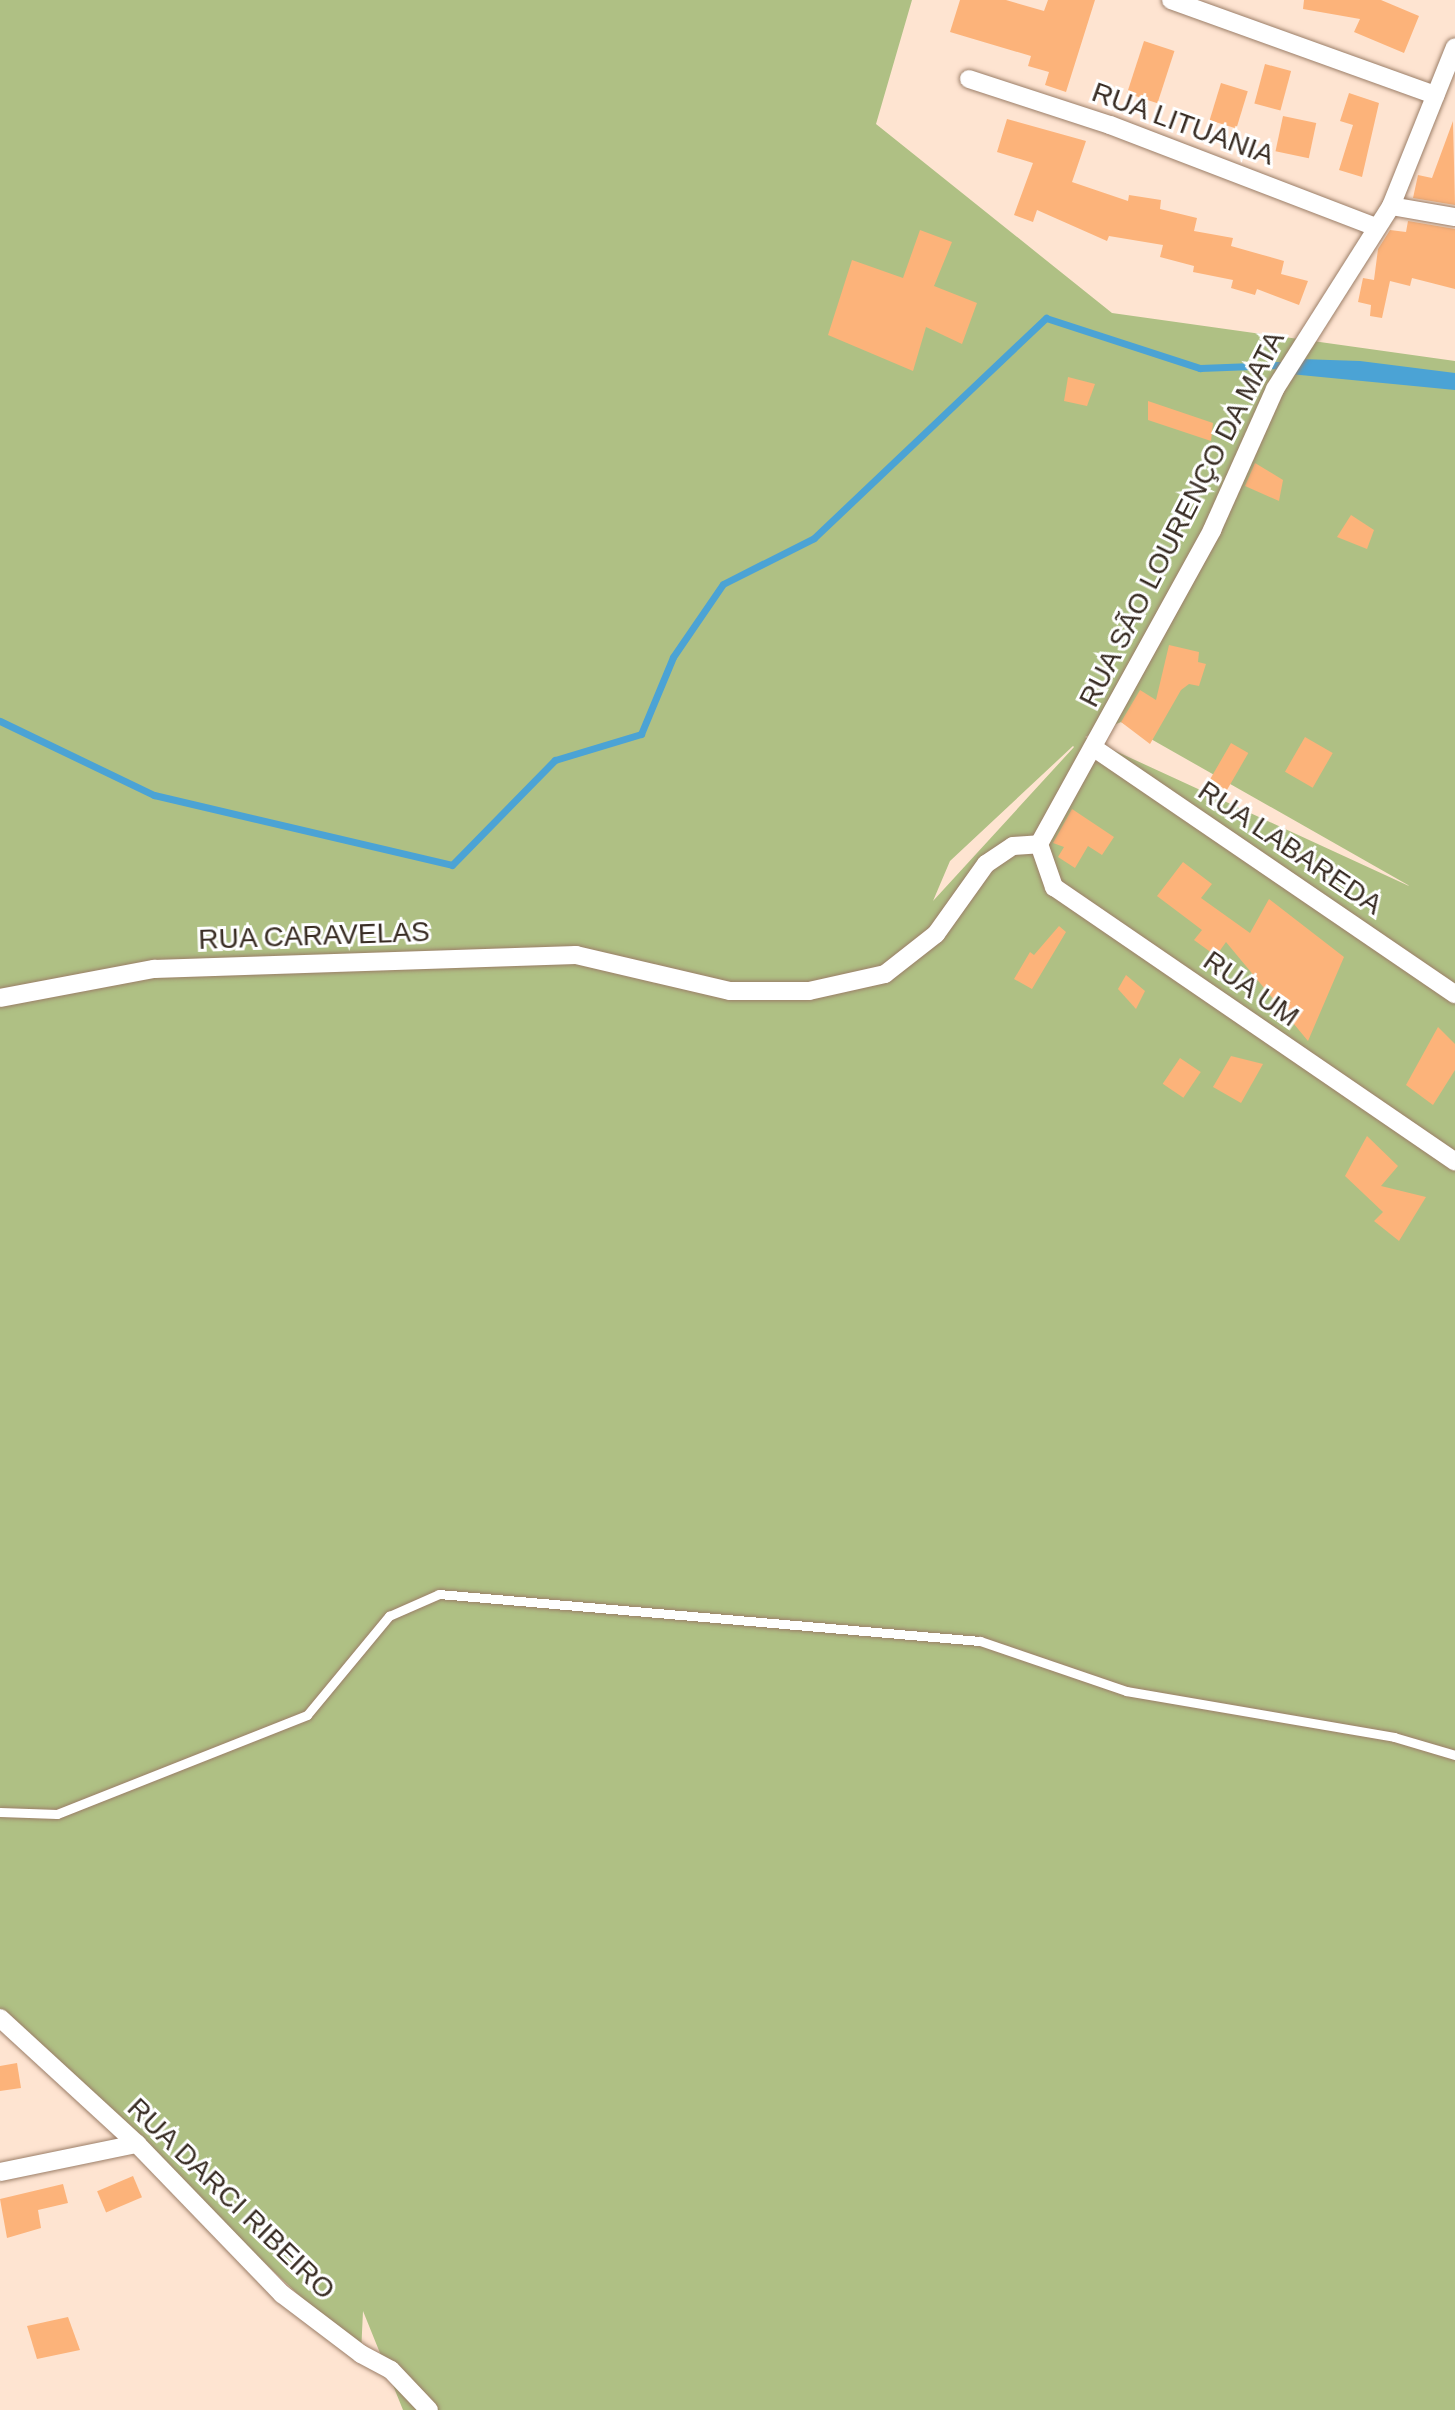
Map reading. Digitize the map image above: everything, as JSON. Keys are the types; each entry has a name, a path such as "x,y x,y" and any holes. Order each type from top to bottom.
{"street":[{"path":"1171,0 1435,95"},
{"name":"RUA SÃO LOURENÇO DA MATA","path":"1039,844 1212,530 1275,389 1391,206 1455,47"},
{"name":"RUA LITUANIA","path":"969,79 1110,125 1376,227"},
{"path":"1391,206 1455,217"},
{"name":"RUA LABAREDA","path":"1094,748 1455,994"},
{"name":"RUA CARAVELAS","path":"0,998 154,969 576,955 764,994 857,983 885,974 936,934 986,864 1013,846 1039,844"},
{"name":"RUA UM","path":"1039,844 1054,887 1455,1162"},
{"name":"RUA DARCI RIBEIRO","path":"0,2018 137,2144 282,2294 391,2370 429,2410"},
{"path":"0,2172 137,2144"}],"lane":[{"path":"0,1812 57,1814 307,1715 389,1616 439,1594 980,1641 1126,1691 1394,1737 1455,1755"}],"green space":[{"path":"0,0 912,0 876,124 1112,313 1455,361 1455,2410 403,2410 363,2311 361,2354 0,2012","holes":["1121,722 1408,885 1409,886 1085,737","1074,747 933,901 950,861"]}],"water":[{"path":"1300,359 1360,361 1455,373 1455,390 1290,374"}],"building":[{"path":"960,0 1006,0 1044,11 1048,0 1095,0 1066,92 1045,85 1049,72 1028,66 1031,56 950,32"},
{"path":"1304,0 1381,0 1419,16 1404,53 1354,32 1360,19 1303,9"},
{"path":"1144,41 1174,51 1157,103 1127,93"},
{"path":"1265,64 1291,71 1280,111 1254,104"},
{"path":"1221,83 1248,91 1236,128 1210,120"},
{"path":"1349,93 1379,103 1362,177 1339,170 1353,125 1340,121"},
{"path":"1283,116 1316,123 1309,158 1276,151"},
{"path":"1007,119 1086,141 1072,182 1128,201 1129,195 1161,200 1160,209 1197,218 1194,231 1233,238 1231,246 1284,261 1281,274 1308,281 1299,305 1257,289 1255,295 1231,288 1233,280 1193,272 1194,266 1160,257 1163,245 1109,236 1107,241 1037,210 1033,222 1014,215 1033,163 997,152"},
{"path":"1453,121 1455,205 1413,198 1418,175 1432,178"},
{"path":"1408,221 1455,229 1455,289 1412,278 1410,286 1390,281 1382,318 1370,316 1371,305 1358,302 1363,278 1374,280 1378,249 1390,230 1406,232"},
{"path":"920,230 952,242 934,286 977,303 962,344 926,327 913,371 828,335 852,260 903,278"},
{"path":"1068,377 1095,384 1087,406 1064,401"},
{"path":"1148,401 1213,423 1211,441 1148,420"},
{"path":"1255,463 1283,480 1279,501 1245,486"},
{"path":"1351,515 1374,530 1367,549 1337,537"},
{"path":"1169,645 1199,652 1198,662 1206,664 1199,686 1189,684 1181,690 1150,744 1121,722 1140,690 1156,700"},
{"path":"1305,737 1333,753 1313,788 1285,772"},
{"path":"1231,743 1248,753 1227,790 1210,780"},
{"path":"1072,809 1114,837 1102,855 1088,846 1075,868 1058,857 1064,847 1053,843"},
{"path":"1183,862 1212,884 1201,898 1250,933 1269,899 1344,957 1308,1041 1226,942 1216,956 1194,940 1202,930 1157,896"},
{"path":"1059,926 1066,932 1032,989 1014,979 1030,952 1034,955"},
{"path":"1126,975 1145,991 1136,1009 1118,989"},
{"path":"1438,1027 1455,1044 1455,1070 1433,1105 1406,1085"},
{"path":"1231,1056 1263,1064 1241,1103 1213,1087"},
{"path":"1180,1058 1201,1072 1183,1098 1163,1084"},
{"path":"1367,1136 1398,1166 1381,1186 1426,1197 1399,1241 1374,1221 1383,1212 1345,1176"},
{"path":"17,2063 21,2088 0,2091 0,2066"},
{"path":"133,2176 142,2197 106,2212 97,2191"},
{"path":"63,2184 68,2203 38,2210 41,2228 7,2238 0,2199"},
{"path":"68,2317 80,2350 37,2359 27,2326"}],"waterway":[{"path":"0,721 154,795 452,865 555,760 641,734 673,657 723,584 814,538 1046,318 1200,368 1279,365"}]}
